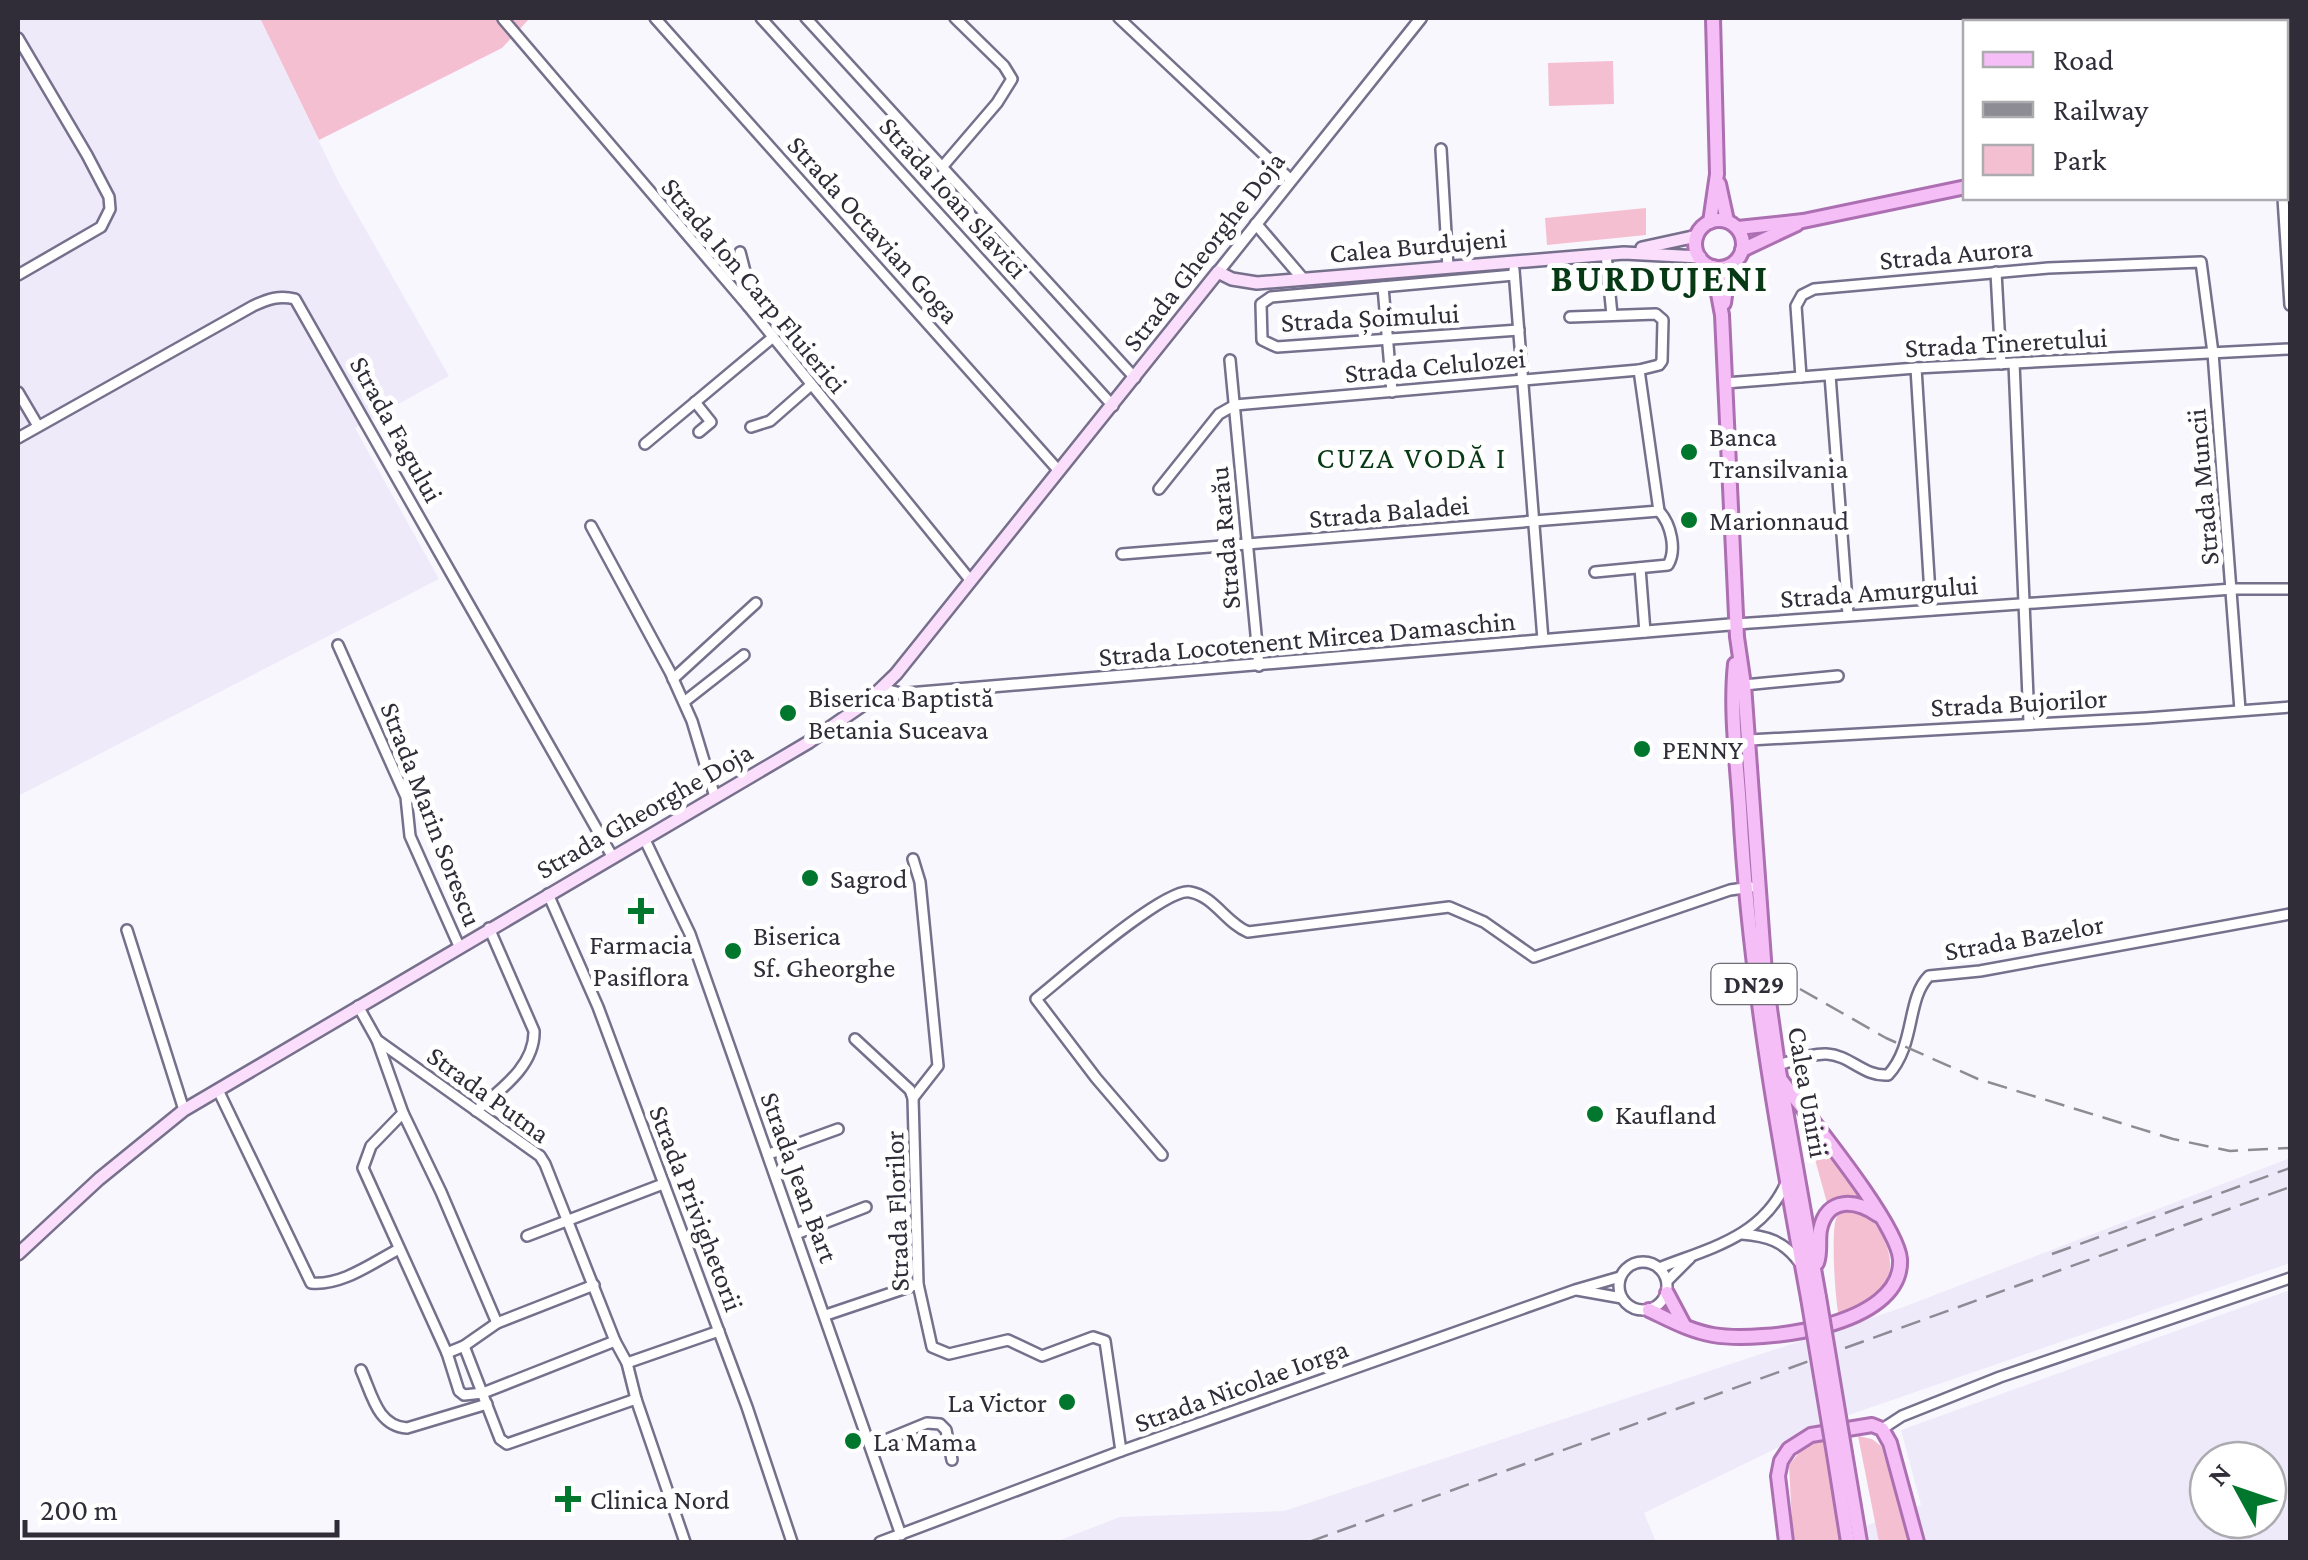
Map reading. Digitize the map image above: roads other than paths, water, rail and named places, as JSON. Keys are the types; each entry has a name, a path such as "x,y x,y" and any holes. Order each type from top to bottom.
{"main road":[{"path":"1713,18 1716,174 1710,222 1697,236 1700,257 1713,267 1729,266 1742,250 1803,221"},
{"path":"1716,174 1732,225 1743,243 1742,250"},
{"path":"1710,222 1732,225 1803,221 1963,187"},
{"name":"Calea Burdujeni","path":"1218,272 1257,283 1448,267 1514,269 1697,236"},
{"name":"Calea Burdujeni","path":"1624,252 1700,257"},
{"name":"Calea Unirii","path":"1722,315 1729,266"},
{"name":"Calea Unirii","path":"1713,267 1722,315 1736,624 1749,740 1754,977 1786,1183 1808,1268"},
{"name":"Strada Gheorghe Doja","path":"18,1254 98,1179 184,1110 822,734 883,688 1218,272"},
{"name":"Calea Unirii","path":"1738,647 1734,679 1751,887 1808,1268 1840,1454 1860,1542"},
{"path":"1649,1310 1685,1328 1717,1336 1771,1336 1852,1318 1888,1293 1898,1273 1898,1246 1884,1220 1779,1072"},
{"path":"1808,1268 1820,1256 1821,1225 1836,1205 1857,1203 1884,1220"},
{"path":"1667,1287 1685,1328"},
{"path":"1786,1542 1778,1476 1780,1461 1789,1449 1811,1435 1872,1425 1882,1429 1890,1442 1918,1542"},
{"name":"Calea Unirii","path":"1840,1454 1848,1542"}],"street":[{"name":"Strada Octavian Goga","path":"655,18 1060,472"},
{"name":"Strada Ioan Slavici","path":"761,18 1113,406"},
{"path":"806,18 1135,378"},
{"path":"943,166 997,103 1012,79 1009,71 955,18"},
{"path":"1120,18 1291,180"},
{"name":"Strada Gheorghe Doja","path":"1218,272 1421,18"},
{"name":"Strada Ion Carp Fluierici","path":"503,19 748,306 971,581"},
{"path":"18,38 86,155 110,209 102,227 18,275"},
{"path":"1442,149 1448,267"},
{"path":"2283,200 2290,305"},
{"path":"1256,224 1303,279"},
{"path":"740,252 748,283 748,306"},
{"path":"1606,254 1612,314"},
{"name":"Strada Aurora","path":"1801,377 1796,306 1808,291 1996,272 2201,262"},
{"name":"Strada Muncii","path":"2201,262 2213,353 2240,710"},
{"path":"1392,392 1383,287 1514,269 1543,640"},
{"path":"1996,272 2001,364"},
{"name":"Strada Șoimului","path":"1383,287 1270,297 1262,304 1262,340 1270,346 1519,330"},
{"name":"Strada Fagului","path":"18,438 253,306 270,298 295,299 612,856"},
{"path":"1570,317 1656,314 1663,320 1662,361 1640,370 1659,512 1669,522 1671,562 1595,572"},
{"path":"645,444 772,338"},
{"name":"Strada Tineretului","path":"1724,383 1916,368 2290,349"},
{"name":"Strada Rarău","path":"1230,360 1259,666"},
{"path":"2014,363 2029,722"},
{"path":"1916,368 1931,610"},
{"name":"Strada Celulozei","path":"1235,405 1640,370"},
{"path":"1830,375 1848,614"},
{"path":"752,427 770,421 810,385"},
{"path":"18,392 38,426"},
{"path":"695,402 712,422 699,432"},
{"name":"Strada Rarău","path":"1159,489 1219,414 1235,405"},
{"name":"Strada Baladei","path":"1122,554 1659,512"},
{"path":"591,526 684,702 715,797"},
{"path":"1640,568 1645,632"},
{"name":"Strada Amurgului","path":"1736,624 2233,589 2290,590"},
{"path":"673,678 756,603"},
{"name":"Strada Locotenent Mircea Damaschin","path":"883,688 902,694 1736,624"},
{"name":"Strada Marin Sorescu","path":"338,644 406,797 410,836 459,946"},
{"path":"684,702 744,655"},
{"path":"1744,685 1838,676"},
{"name":"Strada Bujorilor","path":"1749,740 2290,706"},
{"name":"Strada Jean Bart","path":"644,840 690,934 900,1534"},
{"path":"913,859 920,882 938,1066 913,1098"},
{"path":"1162,1155 1036,999 1136,919 1177,894 1189,891 1208,900 1234,926 1248,932 1449,907 1484,922 1534,957 1751,887"},
{"name":"Strada Privighetorii","path":"548,894 598,1007 792,1542"},
{"name":"Strada Bazelor","path":"1779,1072 1825,1054 1875,1076 1888,1074 1903,1056 1920,990 1929,976 2290,914"},
{"path":"476,1111 517,1074 534,1042 534,1031 489,928"},
{"path":"127,930 184,1110"},
{"name":"Strada Putna","path":"358,1006 378,1040 403,1113 497,1324"},
{"name":"Strada Florilor","path":"855,1039 910,1090 913,1098 918,1284 932,1347 942,1353 962,1352 1003,1339 1042,1356 1094,1337 1105,1341 1121,1452"},
{"name":"Strada Putna","path":"378,1040 540,1156 570,1219 615,1341 627,1363 685,1542"},
{"path":"218,1090 311,1283 324,1284 353,1274 398,1249"},
{"path":"403,1113 380,1134 363,1168 459,1391 485,1399"},
{"path":"769,1154 838,1129"},
{"name":"Strada Nicolae Iorga","path":"880,1542 1575,1290 1620,1278 1636,1263 1649,1262 1659,1268 1694,1255 1742,1234 1767,1216 1786,1183"},
{"path":"526,1236 663,1184"},
{"path":"796,1234 866,1207"},
{"path":"1742,1234 1783,1244 1808,1268"},
{"path":"1575,1290 1622,1298 1636,1310 1649,1310 1660,1304 1667,1287 1694,1255"},
{"path":"1659,1268 1667,1287"},
{"path":"1620,1278 1622,1298"},
{"path":"1882,1429 1902,1416 2000,1377 2290,1278"},
{"path":"826,1315 918,1284"},
{"path":"446,1354 497,1324 594,1285"},
{"path":"627,1363 719,1332"},
{"path":"361,1370 382,1417 407,1428 485,1399 615,1341"},
{"path":"464,1346 500,1439 507,1444 636,1398"},
{"path":"871,1446 927,1423 940,1424 946,1430 952,1460"}],"railway":[{"path":"1800,989 1886,1038 1978,1079 2173,1139 2230,1151 2290,1148"},
{"path":"2052,1254 2290,1168"},
{"path":"1309,1542 2290,1187"}],"place":[{"name":"Banca Transilvania","path":"1689,452"},
{"name":"Marionnaud","path":"1689,520"},
{"name":"Biserica Baptistă Betania Suceava","path":"788,713"},
{"name":"PENNY","path":"1642,749"},
{"name":"Sagrod","path":"810,878"},
{"name":"Farmacia Pasiflora","path":"641,911"},
{"name":"Biserica Sf. Gheorghe","path":"733,951"},
{"name":"Kaufland","path":"1595,1114"},
{"name":"La Victor","path":"1067,1402"},
{"name":"La Mama","path":"853,1441"},
{"name":"Clinica Nord","path":"568,1499"}],"district":[{"name":"BURDUJENI","path":"1660,278"},
{"name":"CUZA VODĂ I","path":"1412,458"}]}
